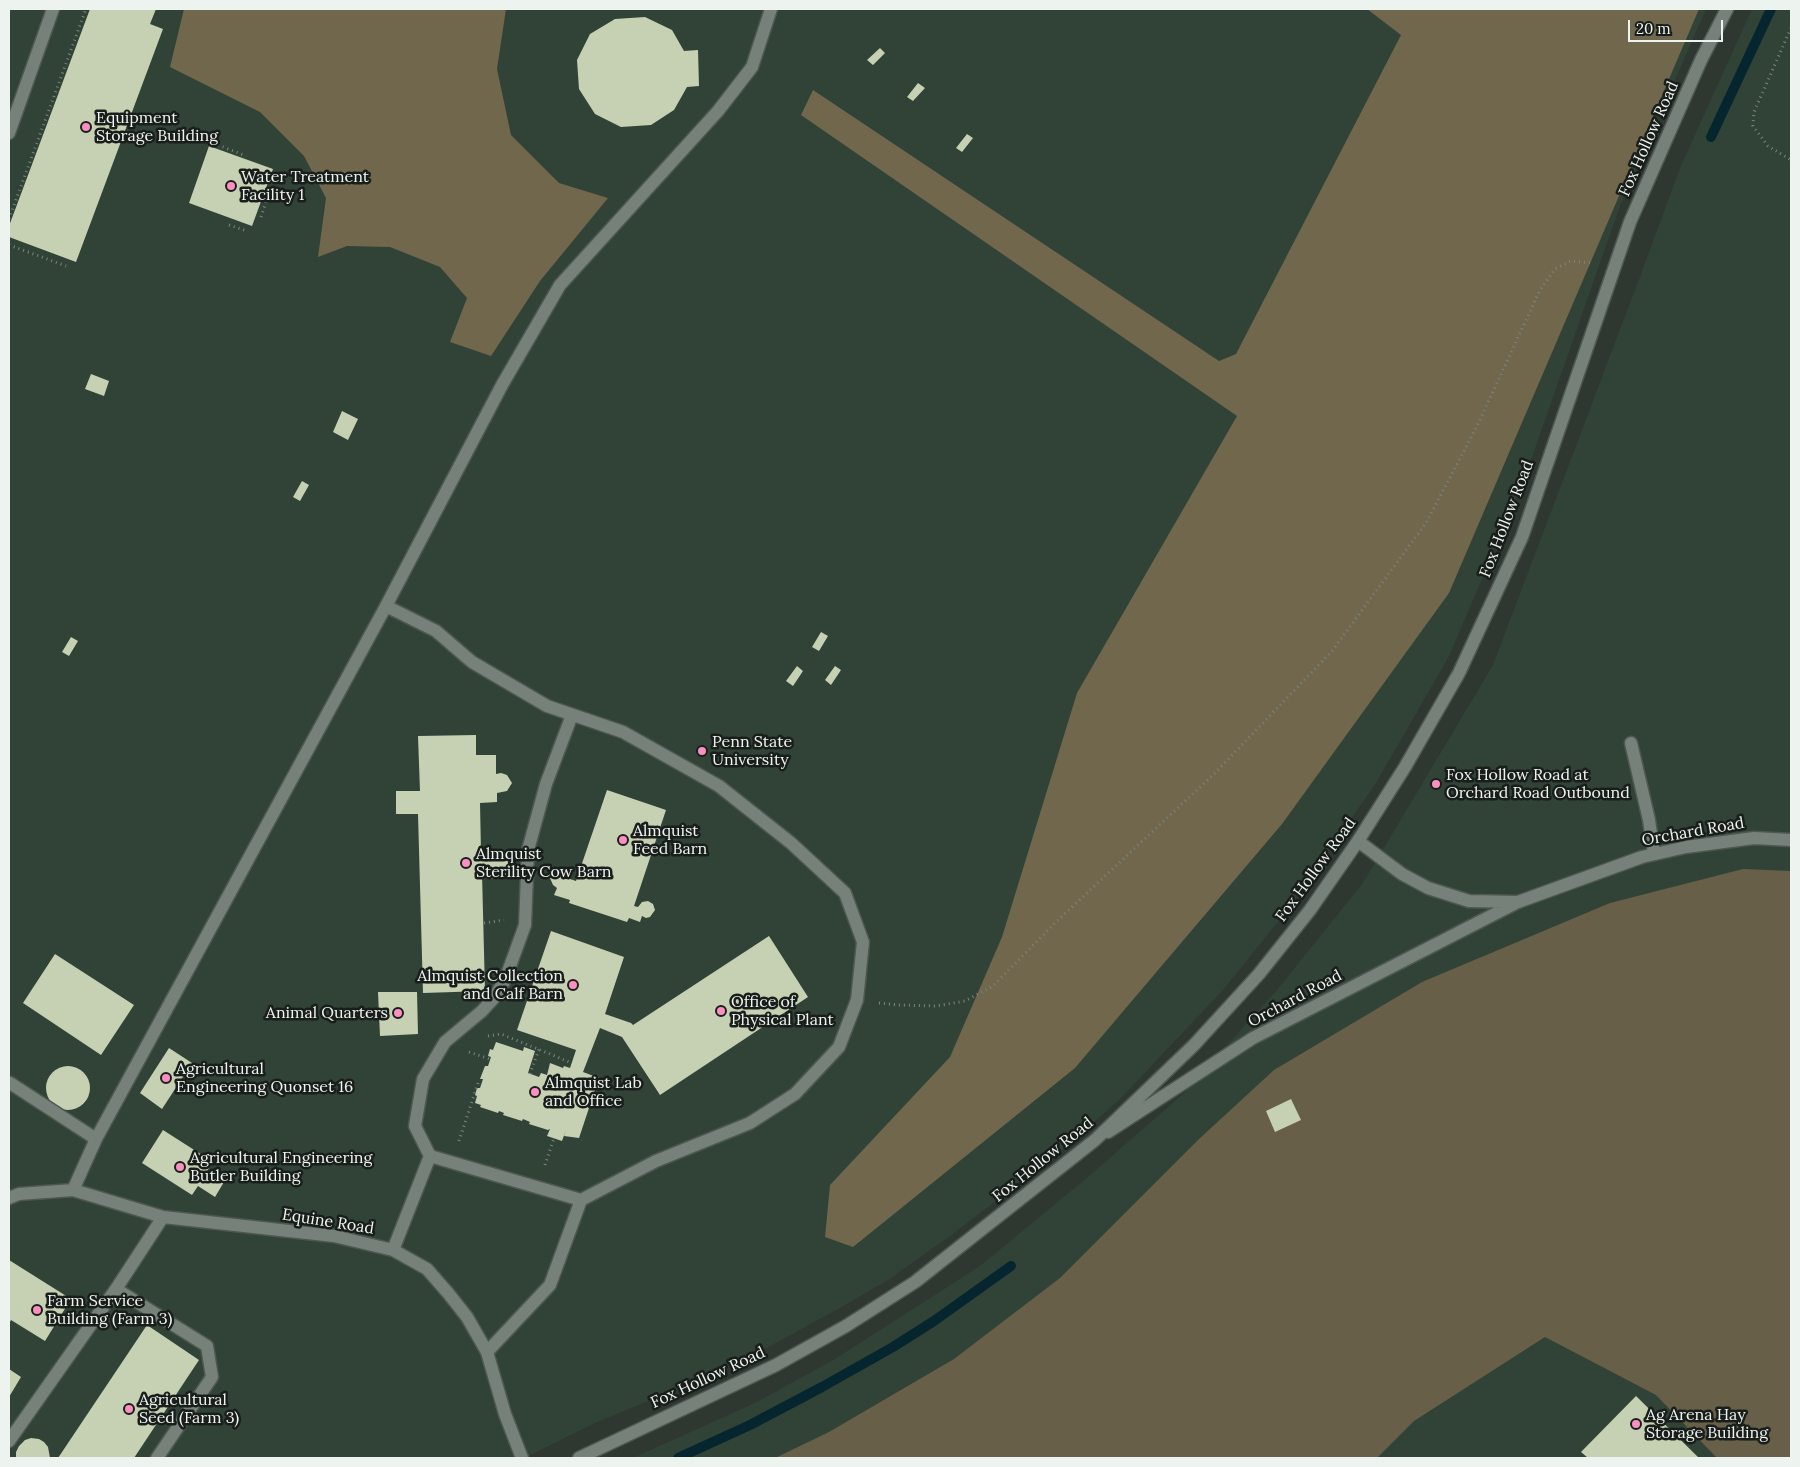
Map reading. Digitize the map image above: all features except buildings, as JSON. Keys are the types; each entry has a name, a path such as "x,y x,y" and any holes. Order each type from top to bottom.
{"main road":[{"path":"9,133 53,9"},
{"path":"73,1190 96,1139 386,606 502,385 560,285 718,111 752,67 771,9"},
{"name":"Fox Hollow Road","path":"579,1458 776,1365 846,1326 915,1282 1095,1140 1194,1045 1258,974 1310,910 1358,842 1405,767 1458,673 1522,537 1630,222 1701,60 1727,9"},
{"path":"386,606 436,631 472,662 548,706 623,732 719,786 791,843 845,893 863,942 857,1000 839,1047 795,1094 750,1123 656,1161 581,1200 550,1285 487,1352"},
{"path":"393,1250 430,1156 415,1126 423,1080 446,1042 482,1012 505,980 525,925 528,850 546,784 572,715"},
{"path":"1631,743 1649,820 1654,854"},
{"name":"Orchard Road","path":"1095,1140 1253,1038 1518,902 1654,854 1686,847 1754,838 1791,840"},
{"name":"Orchard Road","path":"1358,842 1402,874 1428,888 1469,901 1518,902"},
{"path":"9,1083 96,1139"},
{"path":"430,1156 581,1200"},
{"name":"Equine Road","path":"9,1198 19,1194 73,1190 163,1217 334,1236 393,1250 427,1269 466,1317 487,1352 505,1414 522,1458"},
{"path":"9,1441 116,1289 163,1217"},
{"path":"116,1289 208,1346 212,1377 157,1458"}],"path":[{"path":"9,219 86,9"},
{"path":"1791,28 1754,112 1752,126 1768,146 1791,160"},
{"path":"218,145 246,156"},
{"path":"261,217 276,172"},
{"path":"229,225 247,231"},
{"path":"9,245 66,266"},
{"path":"857,1000 898,1006 936,1006 965,1001 993,986 1056,922 1214,774 1332,650 1426,523 1476,428 1540,290 1555,269 1571,261 1615,265"},
{"path":"484,1036 501,1034 572,1063"},
{"path":"530,1074 539,1050"},
{"path":"473,1054 490,1059"},
{"path":"452,1162 478,1083 481,1084"},
{"path":"552,1144 554,1138"}],"shaded area":[{"name":"Penn State University","path":"9,9 1706,9 1621,203 1532,457 1448,658 1376,783 1285,913 1223,990 1121,1098 1067,1146 954,1233 888,1280 838,1309 712,1375 597,1422 524,1458 9,1458"},
{"path":"184,9 506,9 497,69 511,135 559,183 608,198 540,281 491,356 450,342 467,298 440,267 390,247 347,246 318,257 326,198 304,156 260,112 170,67"},
{"path":"1367,9 1699,9 1449,593 1282,824 1075,1068 853,1247 825,1237 830,1185 950,1057 1002,937 1077,693 1237,416 801,115 813,90 1219,361 1236,354 1401,35"},
{"path":"1752,9 1791,9 1791,1458 633,1458 755,1403 835,1359 980,1266 1088,1177 1183,1094 1277,990 1363,883 1493,665 1680,168"},
{"path":"1743,869 1791,871 1791,1458 1717,1458 1656,1395 1545,1337 1414,1421 1377,1458 775,1458 829,1432 954,1359 1060,1278 1199,1139 1274,1070 1422,982 1610,903"}],"waterway":[{"path":"1711,137 1771,9"},
{"path":"678,1458 750,1425 893,1347 934,1321 1011,1266"}],"place":[{"name":"Equipment Storage Building","path":"86,127"},
{"name":"Water Treatment Facility 1","path":"231,186"},
{"name":"Penn State University","path":"702,751"},
{"name":"Fox Hollow Road at Orchard Road Outbound","path":"1436,784"},
{"name":"Almquist Feed Barn","path":"623,840"},
{"name":"Almquist Sterility Cow Barn","path":"466,863"},
{"name":"Almquist Collection and Calf Barn","path":"573,985"},
{"name":"Office of Physical Plant","path":"721,1011"},
{"name":"Animal Quarters","path":"398,1013"},
{"name":"Agricultural Engineering Quonset 16","path":"166,1078"},
{"name":"Almquist Lab and Office","path":"535,1092"},
{"name":"Agricultural Engineering Butler Building","path":"180,1167"},
{"name":"Farm Service Building (Farm 3)","path":"37,1310"},
{"name":"Agricultural Seed (Farm 3)","path":"129,1409"},
{"name":"Ag Arena Hay Storage Building","path":"1636,1424"}]}
